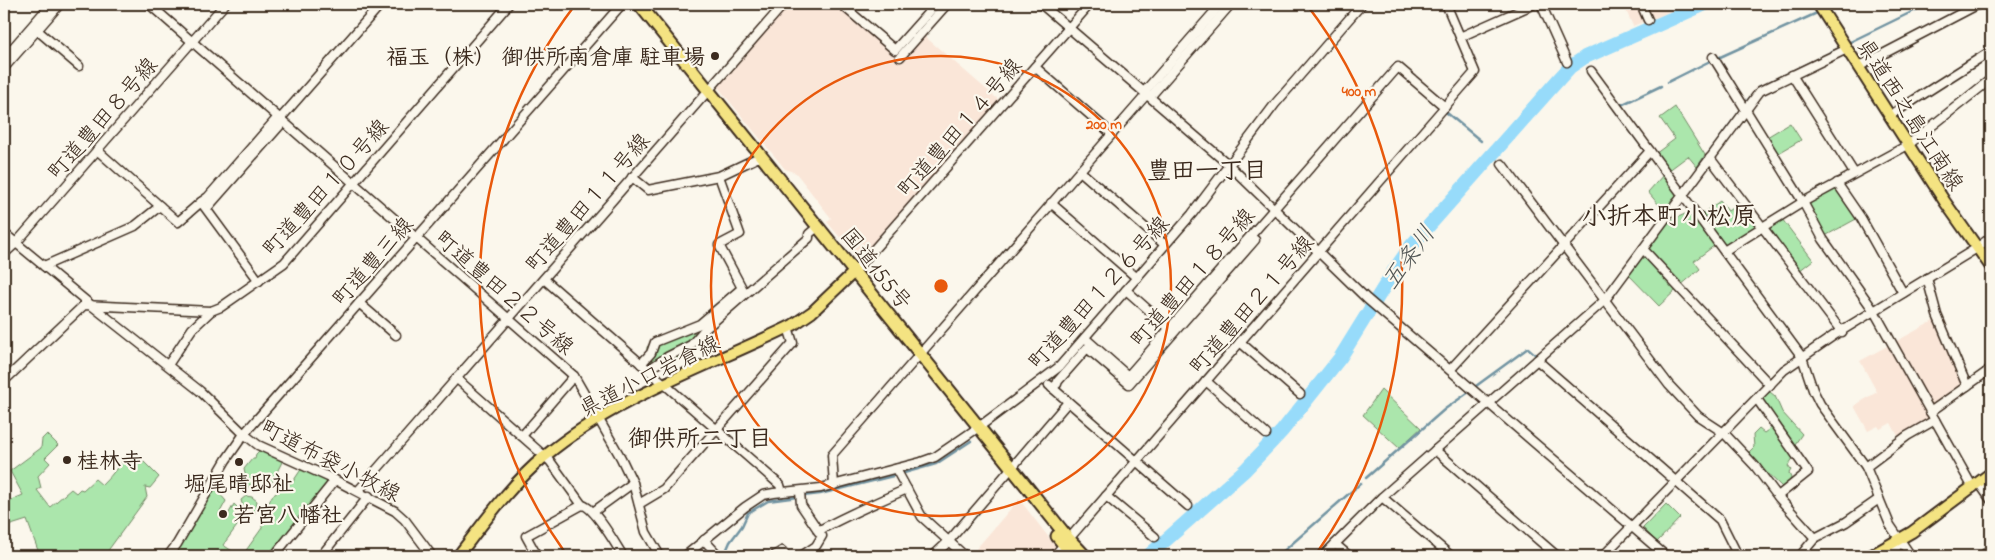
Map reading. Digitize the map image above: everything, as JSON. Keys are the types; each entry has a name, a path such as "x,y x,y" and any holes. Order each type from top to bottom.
{"highway":[{"name":"国道155号","path":"634,4 1010,470 1066,542 1073,556"},
{"name":"国道155号","path":"639,4 757,158 853,274"},
{"name":"国道155号","path":"1066,542 1085,556"}],"main road":[{"name":"県道西之島江南線","path":"1818,4 1908,145 1991,267"},
{"name":"県道小口岩倉線","path":"458,556 500,501 545,456 598,418 788,327 812,312 853,274"},
{"path":"1870,556 1899,540 1991,473"}],"street":[{"path":"4,58 51,4"},
{"path":"4,68 60,4"},
{"name":"町道豊田２２号線","path":"149,4 574,376 633,483 646,532 660,556"},
{"name":"町道豊田８号線","path":"4,254 16,243 225,4"},
{"path":"97,150 178,222 204,205 381,4"},
{"name":"町道豊田１０号線","path":"168,366 192,329 212,311 221,307 284,263 509,4"},
{"name":"町道豊三線","path":"168,556 177,544 228,456 244,434 622,4"},
{"name":"町道豊田１１号線","path":"358,491 784,4"},
{"path":"841,4 898,54"},
{"path":"898,54 936,4"},
{"path":"898,54 947,4"},
{"path":"1041,4 1230,165 1371,302 1666,556"},
{"name":"町道豊田１４号線","path":"853,274 1090,4"},
{"path":"834,485 832,455 1147,94 1221,4"},
{"path":"1147,94 1231,4"},
{"name":"町道豊田１２６号線","path":"685,556 758,498 768,494 834,485 935,457 1044,380 1059,367 1085,338 1192,214 1282,96 1362,4"},
{"path":"1446,4 1460,37 1534,4"},
{"path":"1541,4 1567,62"},
{"path":"1641,4 1648,20"},
{"path":"1858,67 1979,4"},
{"path":"1986,4 1991,11"},
{"path":"37,30 78,66"},
{"name":"町道豊田２１号線","path":"1054,556 1474,74 1475,72 1460,37"},
{"path":"1324,556 1382,496 1605,300 1760,91 1847,49"},
{"path":"1890,116 1991,51"},
{"path":"1713,57 1803,202 1823,239 1874,311 1935,420 1976,485 1991,500"},
{"path":"1035,67 1112,134"},
{"name":"町道豊田１８号線","path":"1085,338 1128,376 1277,210 1398,67 1445,107"},
{"path":"1590,71 1802,357 1813,390 1820,404 1866,467 1878,499 1899,540 1910,556"},
{"path":"1792,75 1854,173"},
{"path":"1052,388 1088,348 1129,384 1277,210 1397,76"},
{"path":"1724,251 1803,202 1908,145 1991,79"},
{"path":"1450,370 1650,152"},
{"path":"632,177 648,190 719,176 757,158"},
{"path":"1710,158 1842,332"},
{"path":"1502,164 1669,385 1698,416 1724,433 1755,466 1778,496 1815,538"},
{"path":"1080,171 1165,245"},
{"path":"719,176 740,234 718,246 744,291"},
{"path":"1837,183 1861,218 1903,293"},
{"path":"1051,203 1137,278"},
{"path":"204,205 259,280"},
{"path":"44,266 135,226 160,206"},
{"path":"640,364 651,353 654,342 700,324 809,238 809,234 815,229"},
{"name":"町道布袋小牧線","path":"4,233 206,396 244,434 258,445 369,496 400,515 432,556"},
{"path":"1603,556 1784,370 1874,311 1977,248 1991,237"},
{"path":"1643,249 1770,385"},
{"path":"1927,278 1938,316 1968,386"},
{"path":"544,279 780,485 782,492"},
{"path":"1126,290 1170,329"},
{"path":"648,370 667,357 690,346 744,291"},
{"path":"359,303 396,335"},
{"path":"4,382 81,307 91,305 212,311"},
{"path":"639,504 664,489 792,343 788,327"},
{"path":"1240,342 1300,394"},
{"path":"1537,360 1720,520 1738,556"},
{"path":"1930,412 1991,369"},
{"path":"522,436 574,376"},
{"path":"456,378 545,456 582,505 593,512 623,556"},
{"path":"1044,380 1188,506"},
{"path":"1206,381 1266,434"},
{"path":"1757,398 1808,472 1778,496"},
{"path":"933,556 948,542 1068,402"},
{"path":"1866,467 1907,436 1935,420"},
{"path":"1435,450 1557,556"},
{"path":"896,469 922,517 965,556"},
{"path":"274,556 335,480"},
{"path":"593,512 633,483"},
{"path":"818,531 849,514 907,489"},
{"path":"800,491 801,506 822,536 821,540 801,556"},
{"path":"321,556 369,496"},
{"path":"1106,496 1155,537"},
{"path":"1382,496 1451,556"},
{"path":"1800,556 1815,538 1846,522 1878,499"},
{"path":"538,556 526,536 582,505"},
{"path":"704,540 719,556"},
{"path":"1888,556 1897,547 1899,540"},
{"path":"1335,544 1349,556"},
{"path":"1983,556 1991,548"},
{"path":"774,556 782,551 786,556"}],"shaded area":[{"path":"788,4 836,4 901,58 922,34 1001,102 860,261 827,222 831,218 796,173 785,169 717,86"},
{"path":"1623,4 1638,4 1645,21 1633,26"},
{"path":"1645,4 1687,4 1652,20"},
{"path":"1937,319 1963,387 1934,407 1930,406 1895,342"},
{"path":"1889,345 1931,420 1899,438 1891,423 1880,429 1878,426 1868,431 1854,406 1877,392 1860,361"},
{"path":"1019,499 1057,548 1050,556 970,556"}],"green space":[{"path":"1675,107 1705,155 1697,167 1688,156 1668,171 1655,154 1675,139 1660,118"},
{"path":"1790,123 1801,140 1777,154 1767,137"},
{"path":"1664,174 1678,192 1664,211 1648,192"},
{"path":"1835,187 1838,188 1858,218 1825,236 1808,205 1809,202"},
{"path":"1720,201 1728,211 1740,202 1757,225 1757,228 1726,247 1723,246 1700,215"},
{"path":"1685,214 1693,215 1715,245 1694,261 1700,269 1680,286 1648,251 1648,247 1667,222"},
{"path":"1782,219 1813,260 1799,271 1767,229"},
{"path":"1643,255 1646,255 1677,289 1659,306 1628,274"},
{"path":"683,327 695,333 688,349 679,359 669,364 661,365 647,362 647,347 654,339"},
{"path":"1381,390 1421,428 1399,448 1363,415"},
{"path":"1770,392 1775,396 1782,412 1802,434 1793,447 1762,402 1761,398"},
{"path":"1774,428 1792,453 1793,458 1788,466 1791,470 1789,473 1791,478 1788,484 1782,487 1762,468 1749,452 1754,447 1753,435 1759,429 1764,433"},
{"path":"47,434 58,445 45,458 50,463 38,476 41,488 37,490 50,507 71,489 76,493 80,489 83,490 95,479 102,485 132,450 159,477 150,488 145,487 147,497 104,556 40,556 27,520 8,526 4,503 23,495 10,471 41,448 42,439"},
{"path":"263,447 285,456 272,482 263,489 251,484 248,488 240,491 237,487 245,474 244,469 252,459 255,459 256,454"},
{"path":"304,465 335,480 274,556 242,556 262,528 262,518 272,496 278,492 284,483 292,483"},
{"path":"212,483 222,489 219,493 226,501 219,514 221,518 225,520 234,504 242,512 242,519 223,545 240,556 176,556 177,544"},
{"path":"246,496 252,497 257,501 255,513 243,507 241,500"},
{"path":"1666,504 1680,518 1657,542 1643,528"}],"waterway":[{"name":"五条川","path":"1148,556 1245,470 1282,431 1340,358 1411,246 1570,67 1585,57 1705,4"},
{"path":"1826,8 1834,4"},
{"path":"1850,42 1928,4"},
{"path":"1744,100 1718,58 1817,13"},
{"path":"1830,52 1838,49"},
{"path":"1792,71 1827,54"},
{"path":"1668,82 1710,61"},
{"path":"1764,85 1790,72"},
{"path":"1621,105 1661,86"},
{"path":"1747,101 1760,86"},
{"path":"1614,109 1645,151"},
{"path":"1709,153 1740,111"},
{"path":"1447,113 1481,141"},
{"name":"五条川","path":"1491,149 1493,153"},
{"path":"1698,168 1705,158"},
{"path":"1476,386 1528,348 1538,355"},
{"path":"1366,478 1445,409 1469,392"},
{"path":"904,473 936,464 971,441"},
{"path":"803,496 820,494 893,476"},
{"path":"1278,556 1361,483"},
{"path":"724,556 730,542 742,526 748,513 768,501 798,497"}],"place":[{"name":"福玉（株） 御供所南倉庫 駐車場","path":"715,56"},
{"name":"桂林寺","path":"67,460"},
{"name":"堀尾晴邸祉","path":"239,462"},
{"name":"若宮八幡社","path":"223,514"}],"district":[{"name":"豊田一丁目","path":"1207,170"},
{"name":"小折本町小松原","path":"1669,215"},
{"name":"御供所二丁目","path":"700,438"}]}
